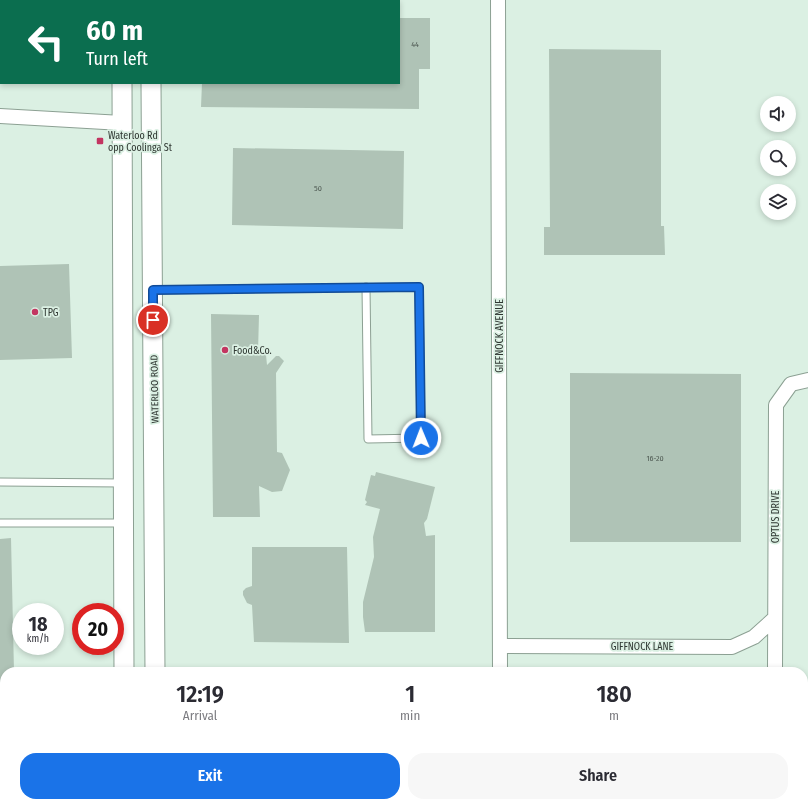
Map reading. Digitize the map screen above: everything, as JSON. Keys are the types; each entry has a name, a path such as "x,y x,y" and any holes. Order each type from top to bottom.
{"street":[{"name":"GIFFNOCK AVENUE","path":"498,0 500,667"},
{"path":"122,84 124,667"},
{"name":"WATERLOO ROAD","path":"151,84 155,667"},
{"path":"0,116 122,123"},
{"name":"OPTUS DRIVE","path":"775,667 776,405 791,384 808,380"},
{"name":"GIFFNOCK LANE","path":"500,646 732,647 754,637 776,618"}],"lane":[{"path":"153,290 366,287 419,287 421,438 368,439 366,287"},
{"path":"0,482 123,483"},
{"path":"0,523 123,523"}],"building":[{"path":"400,18 430,18 430,69 419,69 419,109 201,107 202,84 400,84"},
{"path":"549,49 661,50 661,226 664,226 665,255 544,255 544,227 550,227"},
{"path":"233,148 404,151 403,229 232,225"},
{"name":"TPG","path":"69,264 72,358 0,360 0,266"},
{"path":"211,314 259,315 259,354 264,353 266,355 267,365 276,356 279,356 284,361 276,373 277,452 282,453 290,470 282,491 272,492 259,486 260,517 213,517"},
{"path":"570,373 741,374 741,542 570,542"},
{"path":"376,472 435,487 427,519 424,523 426,536 435,535 435,632 365,632 363,602 374,557 373,537 380,509 365,505 367,502 365,500 371,475 375,476"},
{"path":"11,538 12,655 14,655 14,667 0,667 0,539"},
{"path":"252,547 347,547 349,643 254,642 252,605 247,603 243,595 243,591 246,588 252,586"}],"place":[{"name":"Waterloo Rd opp Coolinga St","path":"100,141"},
{"name":"TPG","path":"35,312"},
{"name":"Food&Co.","path":"225,350"}],"route":[{"path":"153,320 153,290 419,287 421,438"}]}
